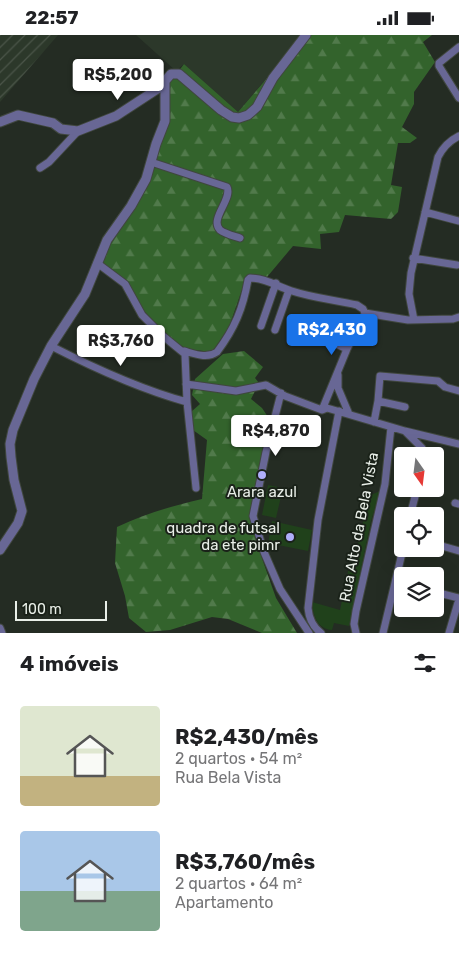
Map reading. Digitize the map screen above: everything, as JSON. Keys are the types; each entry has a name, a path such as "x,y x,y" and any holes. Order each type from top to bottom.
{"street":[{"path":"0,550 18,523 22,511 14,480 11,457 10,444 14,430 34,379 51,345 85,294 106,240 140,193 165,121 165,84 167,77 171,74 179,74 221,110 232,117 239,118 248,115 257,107 272,78 306,35"},
{"path":"459,47 439,63 459,98"},
{"path":"40,168 49,162 78,131 116,115 165,84"},
{"path":"0,122 18,115 53,123 61,129 78,131"},
{"path":"414,320 409,294 413,258 438,157 447,144 459,136"},
{"path":"151,162 227,187 228,194 218,219 218,224 221,230 240,238"},
{"path":"425,212 459,221"},
{"path":"413,258 457,265"},
{"path":"97,263 124,283 142,315 163,336 184,351 204,355 215,354 229,336 241,311 248,279 254,278 276,283 289,290 357,305 365,313 414,320 444,320 459,317"},
{"path":"261,326 276,283"},
{"path":"275,330 289,290"},
{"path":"322,409 347,349 365,313"},
{"path":"311,332 347,349"},
{"path":"51,345 94,368 164,396 187,402"},
{"path":"184,351 196,488"},
{"path":"338,372 338,387 349,415"},
{"path":"374,422 380,376 438,381 444,387 459,391"},
{"path":"186,384 236,391 266,385 283,394 322,409 327,408 339,411 405,431 459,444"},
{"path":"283,394 266,452 253,516 264,552 280,589 309,633"},
{"path":"378,401 405,407"},
{"path":"321,633 311,621 308,609 318,520 339,411"},
{"name":"Rua Alto da Bela Vista","path":"356,633 354,624 356,611 385,484 391,427"},
{"path":"405,431 421,447"},
{"path":"444,547 459,551"},
{"path":"444,595 459,599 449,633"},
{"path":"384,633 394,601"},
{"path":"0,629 2,633"}],"shaded area":[{"path":"0,35 58,35 0,102"},
{"path":"136,35 303,35 238,112 184,64 176,71"}],"green space":[{"path":"304,35 432,35 423,42 435,62 414,92 414,104 402,127 417,138 410,143 398,143 391,185 402,187 398,212 391,219 345,215 339,232 320,234 321,249 293,246 267,277 246,278 229,327 212,352 186,349 167,335 142,309 127,281 100,265 111,239 127,216 164,124 165,82 172,80 184,64 238,112"},
{"path":"244,351 263,367 255,378 259,383 251,399 262,408 268,417 251,516 259,550 276,598 297,633 262,633 228,619 212,617 170,630 146,632 129,618 125,596 115,563 117,527 158,511 202,499 207,440 193,430 191,412 200,404 192,395 195,379 223,354"},
{"path":"268,485 283,488 276,518 262,515"},
{"path":"380,491 371,521 349,626 334,623 332,630 327,629 317,621 313,612 312,602 340,610 351,557 355,556 371,495"},
{"name":"quadra de futsal da ete pimr","path":"272,521 312,530 308,551 268,543"}],"place":[{"name":"Arara azul","path":"262,475"},
{"name":"quadra de futsal da ete pimr","path":"290,537"}]}
